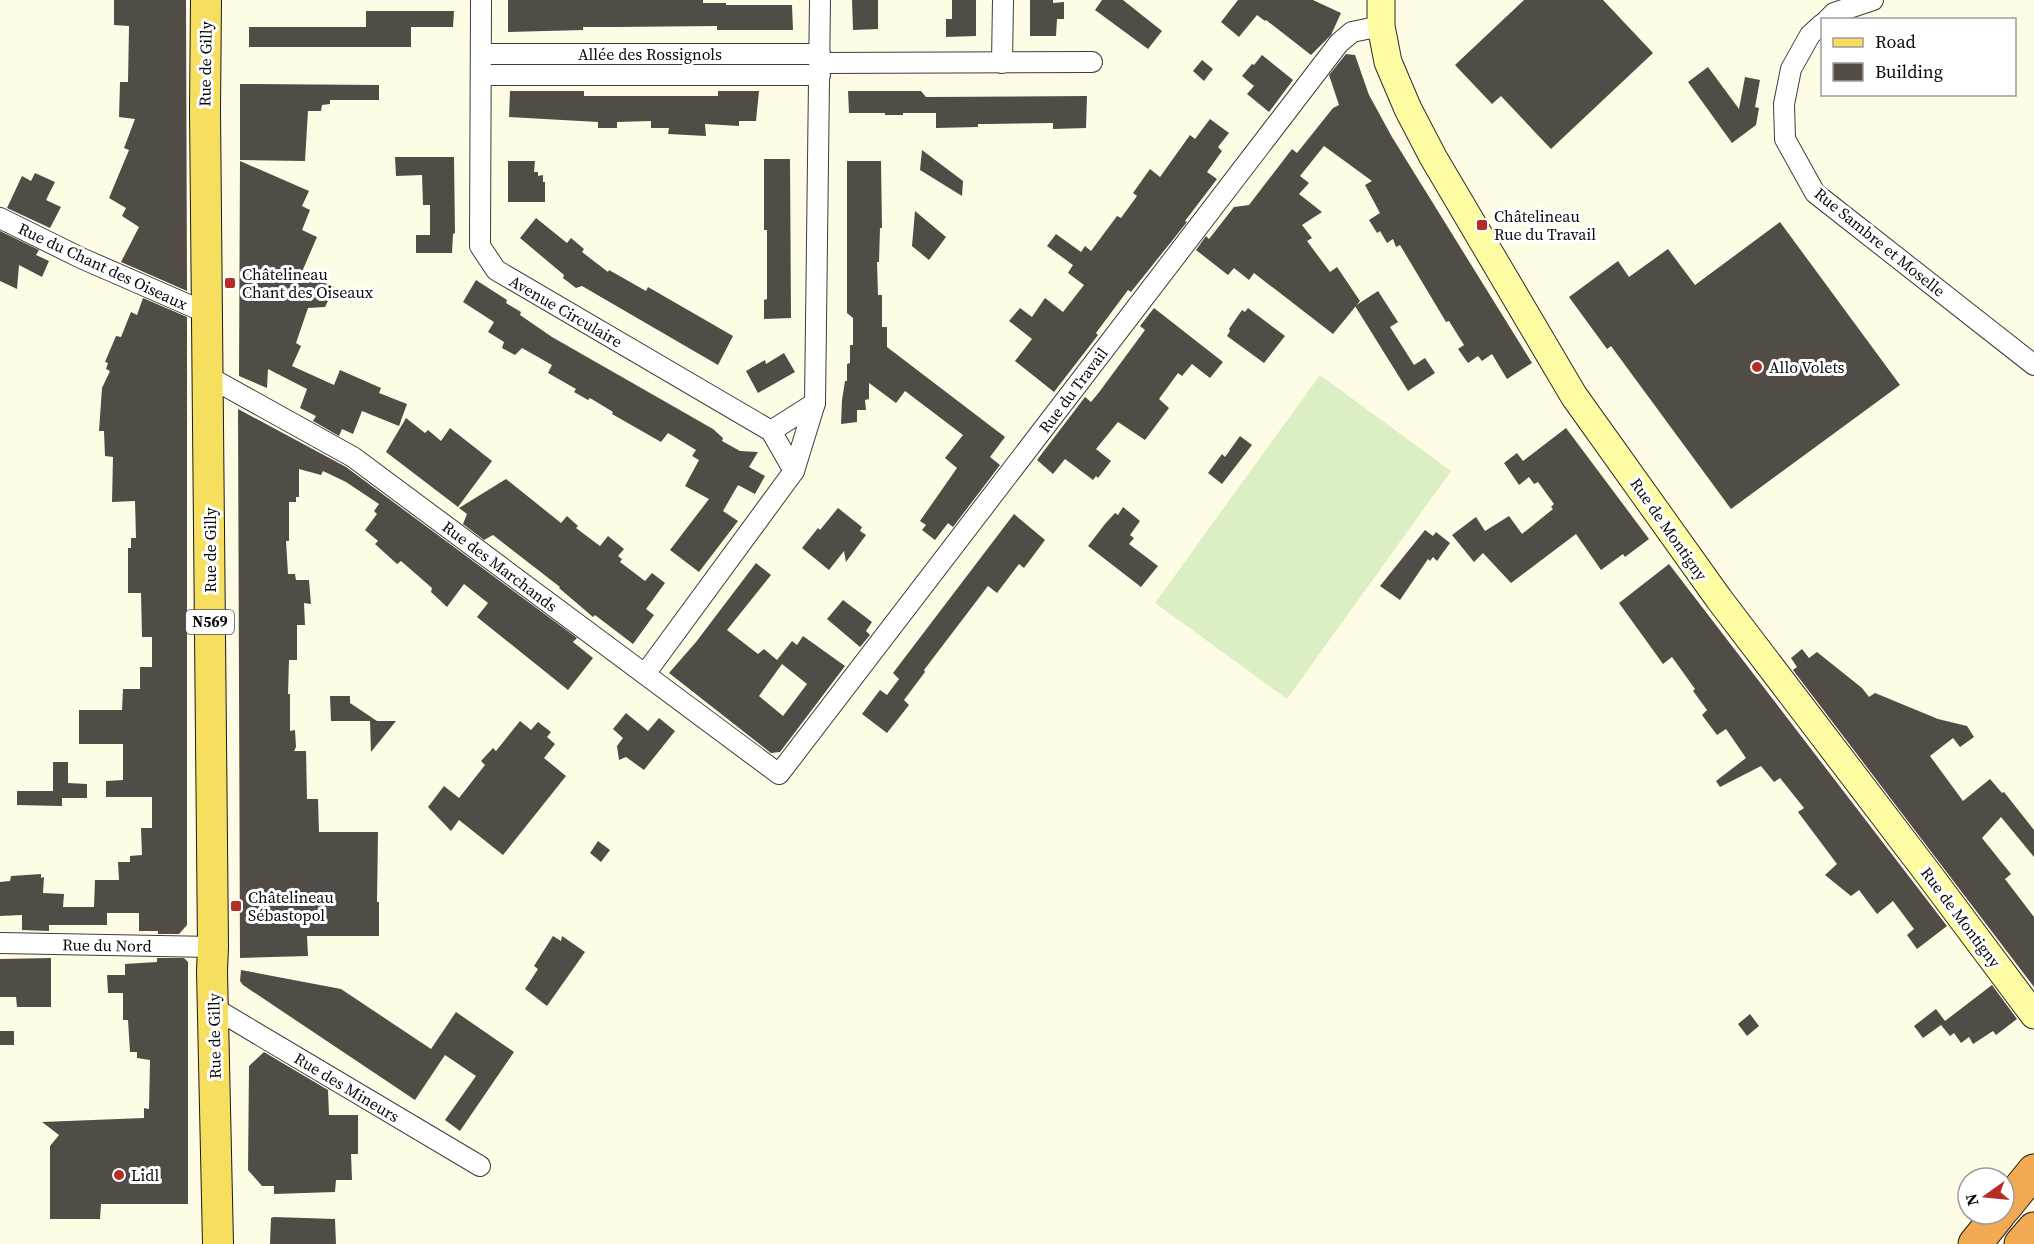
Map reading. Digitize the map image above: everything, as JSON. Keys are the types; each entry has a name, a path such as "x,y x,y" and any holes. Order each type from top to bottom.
{"highway":[{"path":"2016,1193 2034,1171"},
{"path":"1975,1244 1989,1226"},
{"path":"2021,1244 2034,1229"}],"main road":[{"name":"Rue de Gilly","path":"206,0 212,970 218,1244"},
{"name":"Rue de Montigny","path":"1381,13 1388,62 1408,109 1574,396 1719,599 2034,1015"}],"street":[{"name":"Avenue Circulaire","path":"481,0 480,246 496,270 771,431 795,471"},
{"path":"645,674 795,471 815,403 820,0"},
{"path":"1002,63 1003,0"},
{"path":"1829,18 1834,13 1873,0"},
{"name":"Rue du Travail","path":"779,774 1339,43 1352,32 1366,27 1381,13"},
{"name":"Rue Sambre et Moselle","path":"1821,25 1810,35 1791,69 1784,104 1785,139 1815,194 2034,364"},
{"name":"Allée des Rossignols","path":"481,54 820,64"},
{"name":"Allée des Rossignols","path":"481,75 820,64 1092,62"},
{"name":"Rue du Chant des Oiseaux","path":"0,218 81,258 207,313"},
{"name":"Rue des Marchands","path":"209,378 353,456 779,774"},
{"path":"771,431 815,403"},
{"name":"Rue du Nord","path":"0,943 213,947"},
{"name":"Rue des Mineurs","path":"214,1008 480,1166"}],"green space":[{"path":"1320,375 1451,471 1287,699 1155,603"}],"building":[{"path":"114,0 186,0 187,291 121,262 139,227 122,216 126,208 109,198 129,150 124,148 135,119 119,117 120,82 128,82 129,26 114,25"},
{"path":"508,0 703,0 703,3 726,3 726,5 792,5 793,30 717,30 717,26 583,27 583,30 508,32"},
{"path":"852,0 878,0 878,29 853,30"},
{"path":"952,0 976,0 976,36 946,37 946,19 952,19"},
{"path":"1030,0 1064,2 1064,19 1057,19 1056,36 1030,36"},
{"path":"1102,0 1123,0 1162,31 1148,49 1095,10"},
{"path":"1238,0 1313,0 1341,13 1331,35 1311,55 1257,15 1239,37 1221,22"},
{"path":"1524,0 1603,0 1653,53 1551,149 1501,96 1492,104 1455,65"},
{"path":"366,11 454,11 453,27 411,27 411,47 249,47 249,27 366,27"},
{"path":"1346,54 1355,55 1369,95 1392,137 1532,363 1507,379 1492,354 1482,361 1478,356 1468,363 1458,349 1464,345 1449,321 1446,322 1400,245 1396,247 1393,239 1387,243 1380,231 1377,233 1369,220 1380,213 1365,185 1372,181 1324,146 1300,176 1309,183 1299,194 1322,212 1302,225 1312,238 1307,241 1330,272 1337,267 1360,301 1333,334 1254,273 1249,280 1234,268 1228,275 1196,250 1206,236 1209,239 1234,207 1249,205 1292,149 1297,153 1333,108 1339,105 1329,75"},
{"path":"1262,55 1293,80 1269,112 1247,94 1254,86 1242,76"},
{"path":"1202,60 1213,69 1204,81 1193,71"},
{"path":"1708,67 1739,109 1745,77 1760,80 1755,107 1759,108 1756,125 1732,143 1688,82"},
{"path":"240,84 379,85 379,100 330,100 330,104 322,105 321,111 308,111 305,161 240,160"},
{"path":"510,91 584,91 584,96 718,96 718,91 759,91 756,121 739,121 739,126 705,124 706,136 668,134 669,128 651,128 651,121 617,122 617,128 598,128 598,122 509,117"},
{"path":"848,91 921,91 926,97 1087,96 1086,128 1053,129 1053,123 978,124 978,127 936,128 936,113 885,115 885,113 849,113"},
{"path":"1210,119 1229,133 1218,147 1222,151 1207,172 1217,179 1185,221 1187,222 1131,292 1128,290 1096,333 1098,335 1054,392 1015,361 1032,339 1009,321 1020,308 1032,317 1045,298 1063,312 1084,285 1068,273 1073,265 1047,246 1056,234 1081,252 1085,246 1091,251 1117,216 1121,218 1137,196 1133,193 1150,169 1160,177 1190,135 1195,139"},
{"path":"922,150 963,181 962,196 920,170"},
{"path":"395,157 454,157 455,233 453,234 452,253 416,253 416,235 430,235 430,205 423,205 422,175 396,176"},
{"path":"764,159 790,159 791,318 764,319 764,300 767,299 767,230 764,230"},
{"path":"240,161 309,191 302,206 310,210 302,230 317,237 301,274 335,287 325,307 308,308 296,343 301,346 292,366 334,385 340,370 381,388 379,393 407,404 399,426 362,411 353,434 342,429 339,436 313,421 316,416 300,408 307,389 268,369 267,388 239,376"},
{"path":"508,161 535,161 534,172 538,172 538,176 543,175 543,182 545,182 545,202 508,202"},
{"path":"847,161 881,161 882,228 880,228 879,262 877,262 878,295 882,295 882,327 887,327 887,347 1005,437 990,457 1000,465 953,527 948,523 935,540 922,530 926,525 920,521 957,468 945,458 963,435 905,391 896,403 869,383 869,399 865,400 866,410 857,410 857,422 841,424 847,364 850,363 850,345 853,345 853,318 847,313"},
{"path":"35,173 55,182 46,200 61,207 50,228 7,208 22,176 31,181"},
{"path":"915,211 946,237 929,260 912,246"},
{"path":"536,218 567,243 571,238 584,249 582,252 608,272 609,270 646,291 648,287 733,336 718,365 582,286 576,288 563,278 564,275 520,238"},
{"name":"Allo Volets","path":"1780,222 1900,385 1731,509 1611,346 1607,349 1569,297 1618,261 1629,277 1668,249 1695,285"},
{"path":"0,231 39,250 36,255 49,261 42,277 19,265 17,289 0,281"},
{"path":"476,280 507,300 506,303 521,312 520,315 552,337 713,429 723,438 722,441 740,451 758,452 749,467 765,476 755,494 738,485 723,511 738,521 699,572 670,550 709,499 685,486 699,460 692,456 696,450 668,433 661,442 612,414 613,412 590,398 588,400 574,392 576,389 548,373 552,365 522,348 515,355 502,348 504,342 488,332 494,322 463,302"},
{"path":"1378,291 1398,322 1390,327 1414,365 1425,358 1435,373 1408,391 1355,306"},
{"path":"143,298 187,317 187,925 179,934 158,934 158,931 139,931 139,913 107,913 107,925 49,925 49,931 22,930 22,915 0,916 0,882 10,881 11,876 41,874 41,878 44,877 43,893 64,894 63,907 94,907 95,880 119,880 118,862 130,862 130,856 142,855 141,828 152,828 152,797 106,797 106,781 123,780 123,744 79,744 79,710 122,710 123,689 140,689 140,667 152,667 152,637 142,637 141,593 128,593 128,548 131,548 131,538 136,538 135,501 112,502 113,457 105,456 104,431 99,431 102,388 110,371 106,369 108,363 105,362 116,336 121,337 131,312 137,315"},
{"path":"1154,308 1223,362 1210,378 1192,364 1182,376 1178,373 1159,399 1169,408 1145,440 1118,422 1096,449 1111,461 1098,478 1096,476 1093,480 1065,459 1053,474 1037,460 1085,397 1091,402 1100,391 1145,330 1140,326"},
{"path":"1248,308 1285,336 1264,363 1227,336 1242,310 1245,312"},
{"path":"784,353 795,372 758,393 746,371 765,360 766,364"},
{"path":"238,409 346,467 577,638 573,642 593,658 568,690 477,617 488,603 464,584 447,607 431,592 432,588 401,561 397,564 375,544 378,541 365,530 377,514 374,511 379,504 346,482 323,471 321,475 299,469 299,497 296,497 296,502 289,502 289,541 286,541 288,574 295,574 296,580 309,580 311,604 304,603 305,625 297,625 297,660 289,660 290,731 295,730 296,747 294,751 306,751 307,799 318,799 319,832 378,832 379,936 307,936 308,956 240,958"},
{"path":"406,418 425,433 428,430 441,441 450,428 492,461 458,507 386,452"},
{"path":"1566,428 1649,539 1625,557 1623,554 1601,570 1576,534 1511,583 1483,553 1474,562 1452,535 1476,517 1485,531 1509,516 1522,534 1553,509 1551,507 1554,504 1538,482 1534,484 1529,477 1519,485 1504,463 1517,453 1523,461"},
{"path":"1240,436 1252,445 1222,484 1208,473 1222,454 1225,457"},
{"path":"506,479 561,523 567,516 578,526 576,528 600,546 608,536 624,549 618,556 622,559 620,562 645,581 652,573 665,583 646,609 654,615 633,644 595,615 593,617 560,587 493,535 484,540 463,524 467,514 459,508"},
{"path":"1123,507 1140,521 1130,535 1134,538 1129,544 1158,566 1141,587 1088,546 1105,524 1115,513 1118,515"},
{"path":"838,508 862,527 860,531 866,535 846,562 844,551 829,570 802,548"},
{"path":"1014,514 1045,540 1024,568 1019,564 997,593 988,586 924,670 925,672 904,700 909,705 887,733 862,714 880,690 887,695 899,679 893,673"},
{"path":"1425,530 1433,536 1436,532 1450,543 1437,561 1433,557 1430,561 1428,559 1400,600 1380,586"},
{"path":"756,563 771,575 727,630 758,654 764,649 777,660 792,641 797,645 803,636 845,666 780,752 771,753 669,673 696,642","holes":["782,664 807,684 783,716 759,696"]},
{"path":"1669,564 1947,926 1917,949 1907,935 1914,929 1893,901 1877,914 1859,890 1851,896 1825,875 1837,864 1798,812 1804,808 1780,778 1774,782 1761,766 1720,787 1716,781 1746,758 1726,729 1717,735 1702,715 1707,710 1693,691 1695,689 1672,657 1663,664 1619,603"},
{"path":"843,600 872,622 866,631 870,635 860,647 827,619"},
{"path":"1802,649 1809,658 1817,652 1862,688 1869,697 1875,693 1938,719 1967,726 1974,737 1960,747 1953,738 1930,756 1963,801 1990,779 2002,793 2004,792 2034,830 2034,857 2001,817 1982,838 2011,874 2005,879 2034,917 2034,987 1793,670 1797,667 1791,658"},
{"path":"330,696 350,696 350,703 377,721 331,721"},
{"path":"626,713 648,731 659,718 675,731 644,770 626,757 619,760 617,746 623,738 613,729"},
{"path":"370,721 396,721 371,752"},
{"path":"520,721 531,730 538,722 551,732 547,737 555,744 544,758 566,776 503,855 459,820 451,831 428,807 444,786 459,798 485,765 481,761 493,748 496,751"},
{"path":"53,762 68,762 68,783 87,784 87,798 62,798 62,806 17,805 17,791 53,791"},
{"path":"598,841 610,850 601,862 590,853"},
{"path":"553,936 561,941 562,936 585,952 547,1006 525,989 538,969 534,966"},
{"path":"51,958 51,1007 17,1007 16,997 0,997 0,959"},
{"path":"157,958 184,958 188,962 188,1204 101,1204 100,1219 50,1219 50,1146 59,1135 42,1122 144,1118 144,1108 149,1109 150,1060 137,1058 137,1052 130,1052 128,1020 123,1020 123,993 108,993 107,975 125,975 125,964 157,962"},
{"path":"241,970 341,989 431,1049 456,1012 514,1052 460,1131 445,1120 476,1076 445,1055 415,1100 243,985 240,981"},
{"path":"1992,985 2017,1019 1996,1035 1993,1031 1973,1044 1969,1037 1961,1043 1954,1033 1950,1036 1941,1025 1923,1038 1914,1026 1936,1009 1945,1021"},
{"path":"1750,1014 1759,1026 1747,1036 1738,1024"},
{"path":"0,1031 14,1031 14,1045 0,1045"},
{"path":"264,1052 328,1090 329,1115 358,1115 358,1154 351,1154 352,1180 336,1180 335,1192 274,1194 274,1186 262,1186 248,1170 249,1066"},
{"path":"271,1218 335,1219 336,1244 270,1244"}],"place":[{"name":"Châtelineau Rue du Travail","path":"1482,225"},
{"name":"Châtelineau Chant des Oiseaux","path":"230,283"},
{"name":"Allo Volets","path":"1757,367"},
{"name":"Châtelineau Sébastopol","path":"236,906"},
{"name":"Lidl","path":"119,1175"}]}
